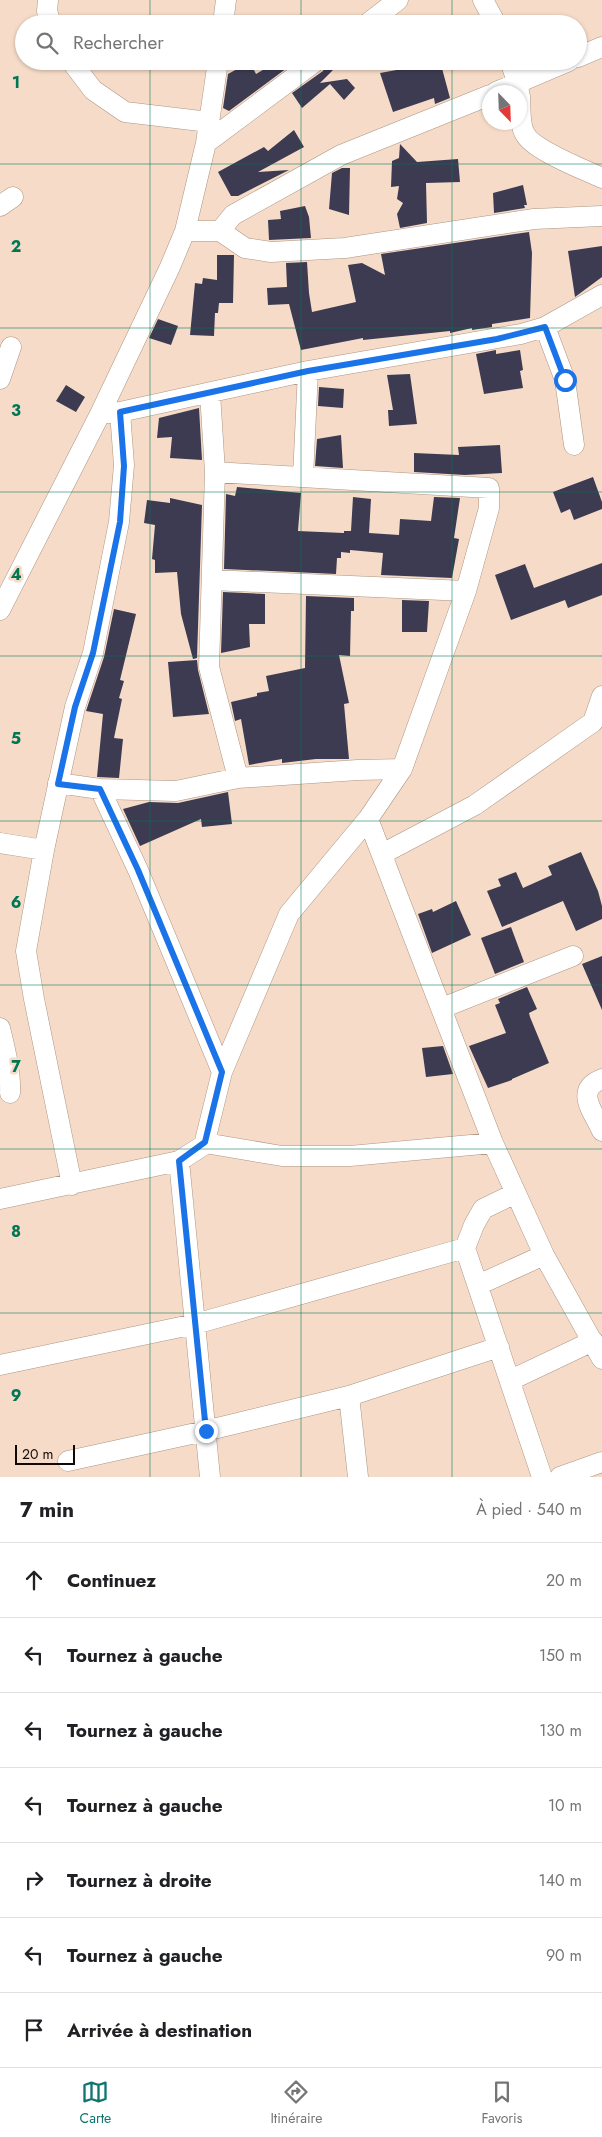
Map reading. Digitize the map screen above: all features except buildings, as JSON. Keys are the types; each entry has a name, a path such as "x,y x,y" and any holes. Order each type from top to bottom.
{"street":[{"path":"48,0 48,15"},
{"path":"378,15 398,0"},
{"path":"483,0 491,15"},
{"path":"221,1 222,15"},
{"path":"587,53 602,46"},
{"path":"78,70 93,90 125,112 209,122"},
{"path":"0,610 100,414 170,267 185,231 206,143 217,70"},
{"path":"206,143 304,70"},
{"path":"513,70 517,85"},
{"path":"527,86 554,70"},
{"path":"220,231 233,215 341,155 482,98"},
{"path":"523,130 529,140 553,155 602,178"},
{"path":"185,231 220,231 244,248 270,252 345,248 534,219 602,216"},
{"path":"100,414 120,412 308,371 497,339 545,327 602,295"},
{"path":"545,327 565,380 574,445"},
{"path":"0,379 11,347"},
{"path":"303,477 308,371"},
{"path":"210,393 215,472 209,667 238,778"},
{"path":"72,1185 26,951 58,784 75,707 93,653 120,522 124,466 120,412"},
{"path":"0,1199 179,1161 205,1142 222,1072 289,914 368,819 402,769 466,591 488,508 490,488 215,472"},
{"path":"212,580 466,591"},
{"path":"382,854 475,805 598,730 602,696"},
{"path":"58,784 100,789 176,791 238,778 402,769"},
{"path":"100,789 138,870 222,1072"},
{"path":"368,819 494,1143 544,1255 598,1350 511,1380"},
{"path":"0,843 44,850"},
{"path":"442,1008 573,956"},
{"path":"0,1028 8,1069 10,1093"},
{"path":"602,1079 588,1087 586,1096 602,1131"},
{"path":"205,1142 282,1156 350,1156 494,1143"},
{"path":"179,1161 210,1477"},
{"path":"516,1192 483,1209 474,1225 466,1248 542,1477"},
{"path":"0,1365 195,1324 466,1248"},
{"path":"478,1285 544,1255"},
{"path":"68,1462 349,1396 500,1347"},
{"path":"349,1396 358,1477"},
{"path":"560,1477 602,1462"}],"route":[{"path":"206,1431 179,1161 204,1145 222,1072 138,870 100,789 58,784 75,707 93,653 120,522 124,466 120,412 308,371 482,340 497,339 545,327 565,380"}]}
